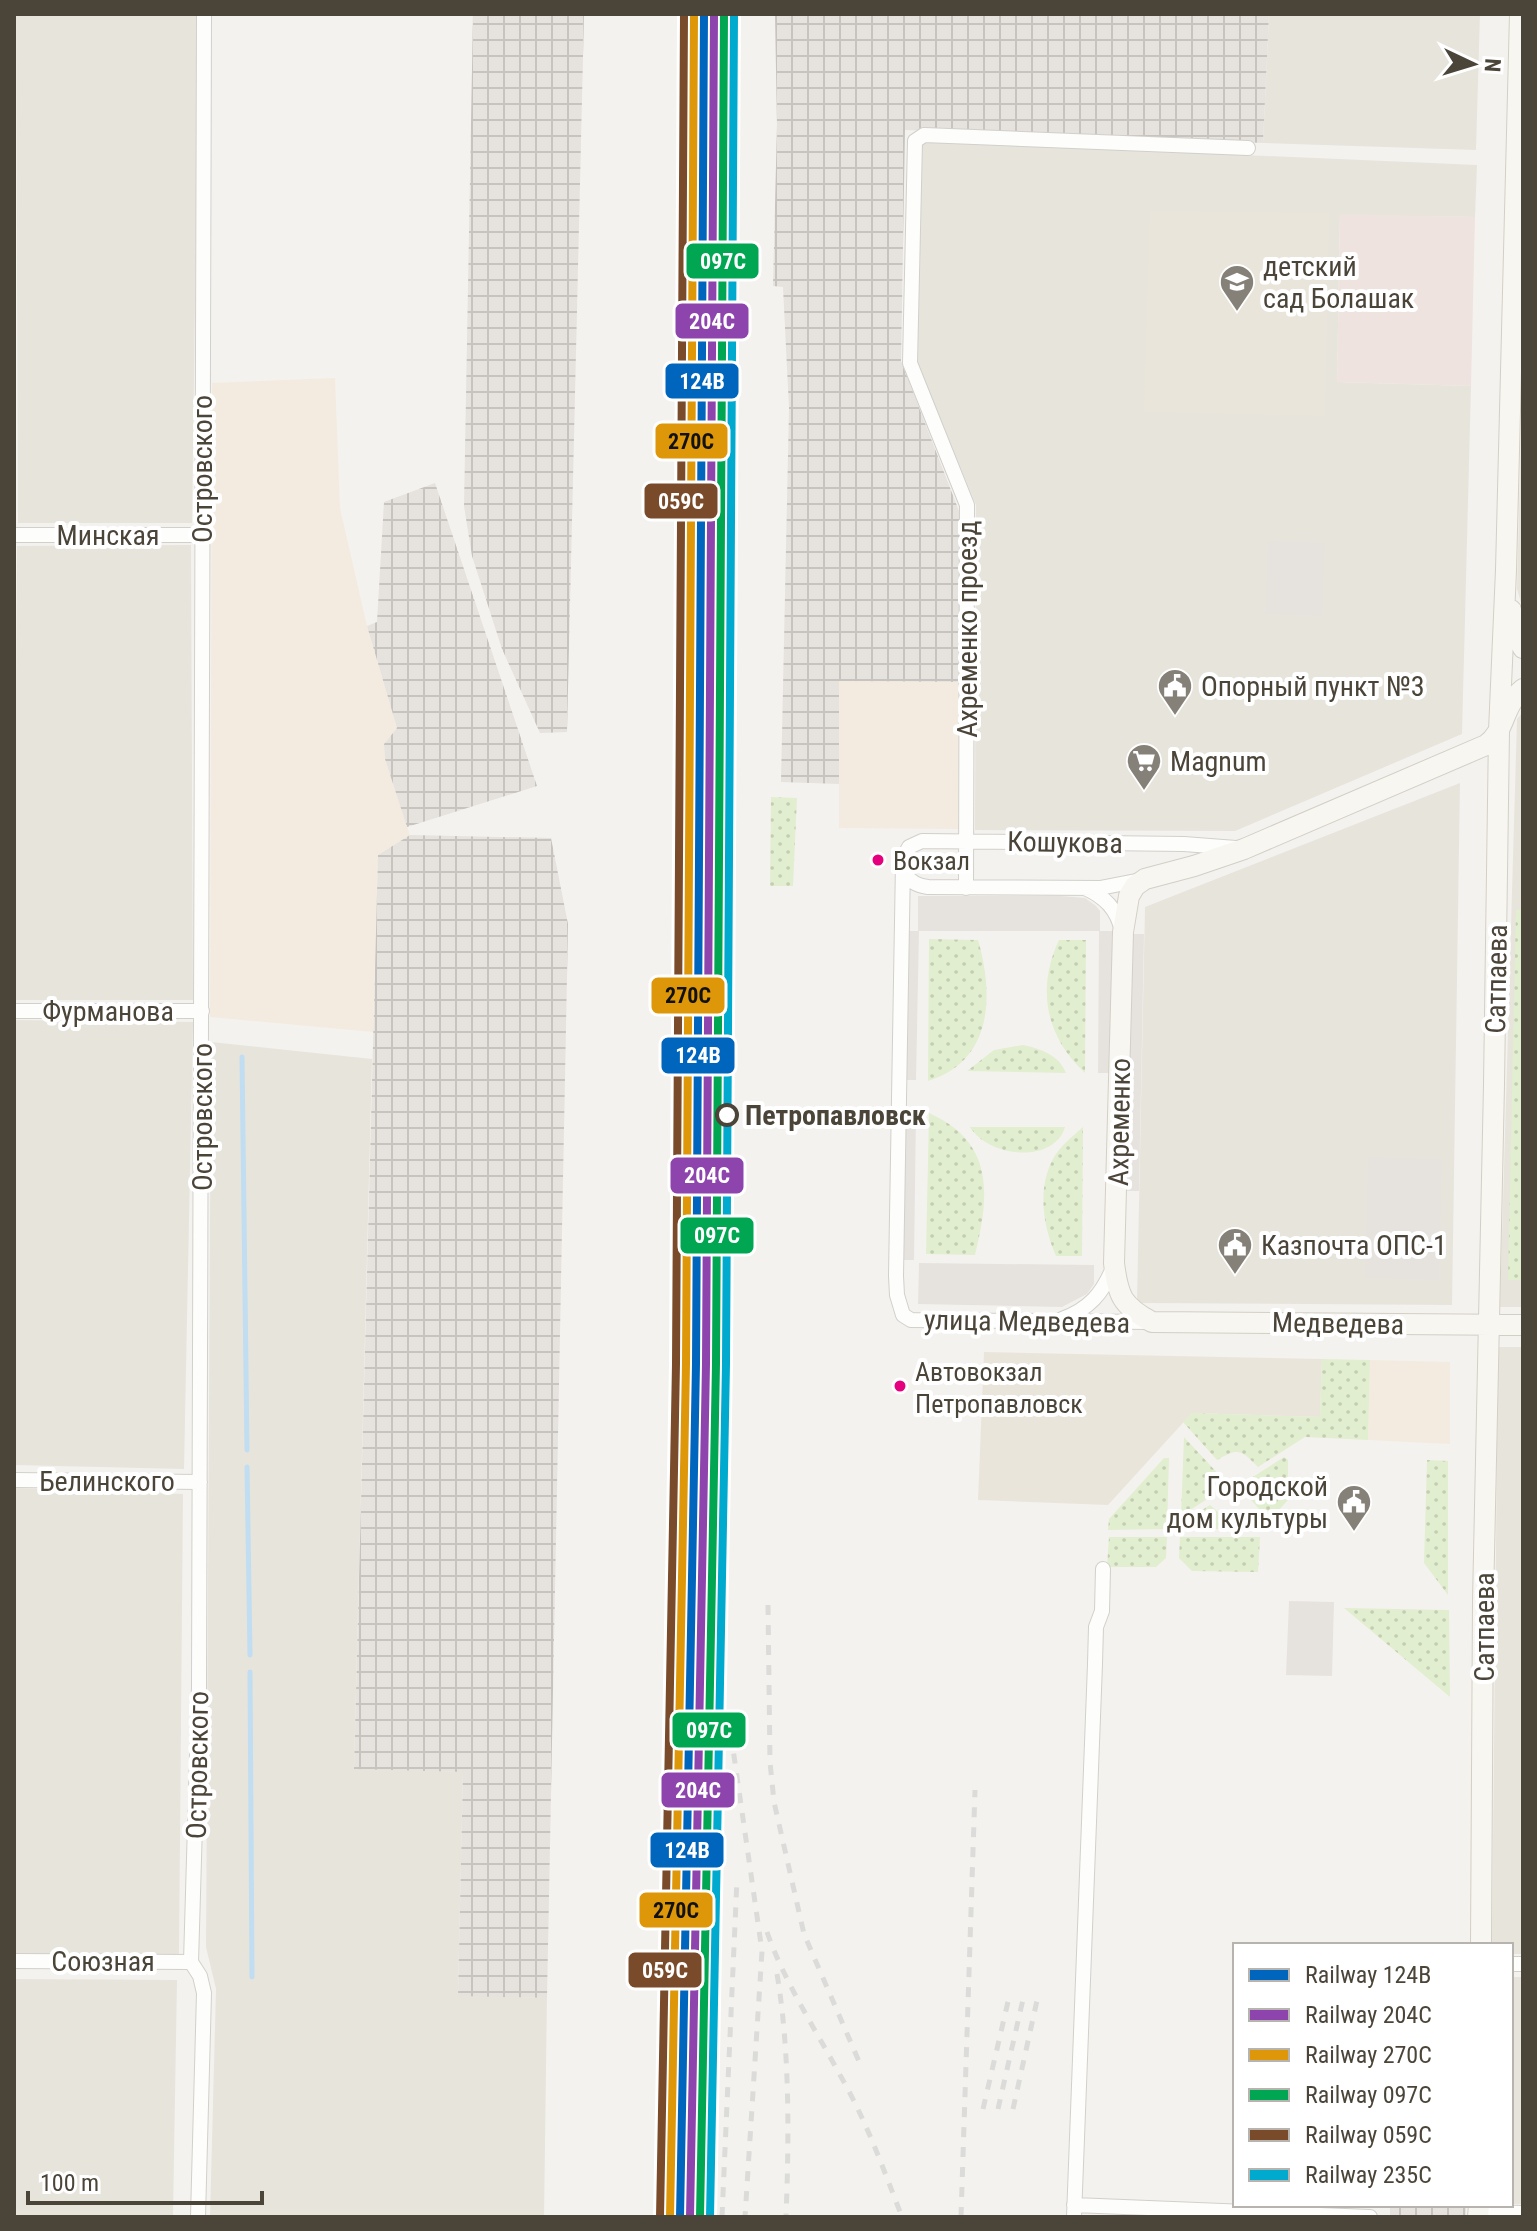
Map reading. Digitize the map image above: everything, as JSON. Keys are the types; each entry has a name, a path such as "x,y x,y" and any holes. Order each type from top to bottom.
{"street":[{"name":"Островского","path":"198,2217 204,1993 200,1976 191,1962 199,1687 204,14"},
{"name":"Сатпаева","path":"1481,1943 1483,1601 1499,731 1506,579 1520,14"},
{"name":"Ахременко проезд","path":"966,888 967,505 910,363 915,141 924,135 1248,148"},
{"name":"Минская","path":"14,535 202,535"},
{"path":"1506,579 1515,632 1523,648"},
{"path":"1501,652 1510,674 1523,680"},
{"name":"Кошукова","path":"1244,849 1184,844 917,842 909,847 903,863 905,875 918,886 966,888 1114,886 1194,866 1244,849 1486,745 1499,731 1511,700 1523,689"},
{"name":"улица Медведева","path":"903,863 896,1276 903,1315 911,1320 1152,1322"},
{"name":"Кошукова","path":"1125,905 1133,889 1145,879"},
{"path":"1085,888 1112,907 1123,932"},
{"name":"Ахременко","path":"1125,905 1114,1263 1117,1289 1122,1300 1152,1322"},
{"name":"Фурманова","path":"14,1011 202,1011"},
{"path":"1056,1321 1077,1313 1096,1298 1114,1263"},
{"name":"Медведева","path":"1152,1322 1523,1325"},
{"name":"Белинского","path":"14,1480 200,1482"},
{"path":"1103,1569 1102,1611 1096,1627 1074,2211 1370,2217"},
{"name":"Союзная","path":"14,1961 191,1962"},
{"path":"1479,2211 1523,2213"}],"shaded area":[{"path":"16,14 199,14 192,523 18,523"},
{"path":"473,14 584,14 567,732 540,733 502,649 472,556 464,506"},
{"path":"775,14 1269,14 1263,143 905,130 901,361 959,511 959,682 839,681 839,784 781,782 789,408 783,287 773,286 777,125"},
{"path":"1269,14 1480,14 1476,150 1263,143"},
{"path":"921,141 1477,165 1475,217 1340,215 1337,382 1471,386 1462,734 1235,831 975,830 976,505 916,360"},
{"name":"детский сад Болашак","path":"1150,211 1329,213 1325,416 1144,412"},
{"path":"1340,214 1475,217 1471,386 1337,382"},
{"path":"1523,363 1523,609 1517,589"},
{"path":"335,378 340,508 367,626 397,728 384,744 385,759 410,835 378,855 373,1032 210,1017 212,383"},
{"path":"435,483 537,786 407,827 385,759 384,744 397,728 367,626 377,622 384,502"},
{"path":"1268,541 1325,543 1322,616 1265,614"},
{"path":"191,545 193,1000 14,1000 17,546"},
{"path":"839,681 959,682 958,829 839,828"},
{"path":"1523,712 1523,1307 1500,1307 1517,719"},
{"path":"1460,783 1452,1305 1137,1303 1145,907"},
{"path":"410,835 551,838 568,924 547,1998 458,1996 463,1772 354,1769 378,855"},
{"path":"918,896 1062,896 1085,898 1096,906 1100,911 1100,931 1114,931 1112,1073 1098,1073 1099,931 919,931 916,1080 906,1080 908,931 918,931"},
{"path":"1131,934 1144,934 1139,1191 1126,1191"},
{"path":"14,1020 193,1022 184,1469 14,1465"},
{"path":"211,1042 372,1059 354,1768 463,1772 458,1995 547,1998 544,2217 210,2217 216,1989 206,1947"},
{"path":"905,1114 916,1114 914,1260 903,1260"},
{"path":"1368,1157 1442,1159 1439,1280 1365,1278"},
{"path":"919,1263 1094,1265 1094,1284 1087,1294 1062,1307 918,1304"},
{"path":"1498,1347 1523,1347 1523,1954 1513,1954 1513,1943 1492,1943"},
{"path":"984,1352 1322,1359 1320,1417 1192,1413 1108,1505 978,1500"},
{"path":"1370,1360 1450,1362 1450,1444 1368,1440"},
{"path":"14,1488 183,1494 179,1955 14,1956"},
{"path":"1289,1601 1334,1602 1332,1676 1286,1675"},
{"path":"1513,1977 1523,1977 1523,2204 1513,2204"},
{"path":"14,1979 177,1980 173,2217 14,2217"},
{"path":"1390,2207 1466,2207 1466,2217 1390,2217"}],"green space":[{"path":"771,797 797,798 793,886 770,886"},
{"path":"1516,910 1523,910 1523,1280 1508,1280"},
{"path":"929,939 978,940 986,982 986,1004 977,1042 965,1058 949,1071 928,1081"},
{"path":"1059,940 1086,940 1085,1073 1061,1044 1049,1011 1048,976"},
{"path":"1023,1045 1054,1057 1066,1073 967,1071 994,1050"},
{"path":"929,1113 966,1139 982,1172 983,1211 975,1255 926,1254"},
{"path":"970,1127 1065,1127 1059,1139 1048,1147 1020,1152 991,1145"},
{"path":"1083,1127 1082,1256 1056,1256 1045,1220 1045,1183 1056,1154"},
{"path":"1322,1359 1370,1360 1368,1440 1305,1437 1258,1467 1239,1452 1217,1460 1183,1422 1192,1413 1320,1417"},
{"path":"1184,1437 1222,1478 1221,1490 1181,1516"},
{"path":"1284,1457 1288,1460 1288,1500 1278,1511 1260,1510 1244,1492 1245,1482"},
{"path":"1164,1458 1169,1458 1167,1529 1108,1530 1109,1519"},
{"path":"1427,1460 1448,1461 1448,1595 1424,1563"},
{"path":"1210,1505 1229,1518 1251,1511 1260,1522 1260,1529 1180,1529 1180,1524"},
{"path":"1109,1537 1167,1537 1166,1558 1156,1567 1107,1567"},
{"path":"1180,1537 1260,1537 1258,1572 1192,1571 1179,1558"},
{"path":"1344,1608 1449,1610 1450,1697"}],"waterway":[{"path":"242,1057 247,1450"},
{"path":"247,1467 250,1655"},
{"path":"250,1672 252,1977"}],"railway":[{"path":"695,2048 716,14"},
{"path":"768,1605 770,1762 774,1802 804,1934 861,2066"},
{"path":"728,1714 762,1951 745,2217"},
{"path":"961,2217 975,1790"},
{"path":"722,2217 737,1879"},
{"path":"767,1932 791,1987 858,2109 902,2217"},
{"path":"777,1974 788,2095 786,2217"},
{"path":"983,2109 1010,1993"},
{"path":"998,2109 1024,1995"},
{"path":"1013,2109 1038,1996"},
{"path":"708,2118 714,2189"}],"rail line":[{"name":"059С","path":"660,2217 676,1364 684,14"},
{"name":"270С","path":"670,2217 686,1364 694,14"},
{"name":"124В","path":"680,2217 696,1364 704,14"},
{"name":"204С","path":"690,2217 706,1364 714,14"},
{"name":"097С","path":"700,2217 716,1364 724,14"},
{"name":"235С","path":"710,2217 726,1364 734,14"}],"place":[{"name":"детский сад Болашак","path":"1237,313"},
{"name":"Опорный пункт №3","path":"1175,717"},
{"name":"Magnum","path":"1144,792"},
{"name":"Вокзал","path":"878,860"},
{"name":"Петропавловск","path":"727,1115"},
{"name":"Казпочта ОПС-1","path":"1235,1276"},
{"name":"Автовокзал Петропавловск","path":"900,1386"},
{"name":"Городской дом культуры","path":"1354,1533"}]}
